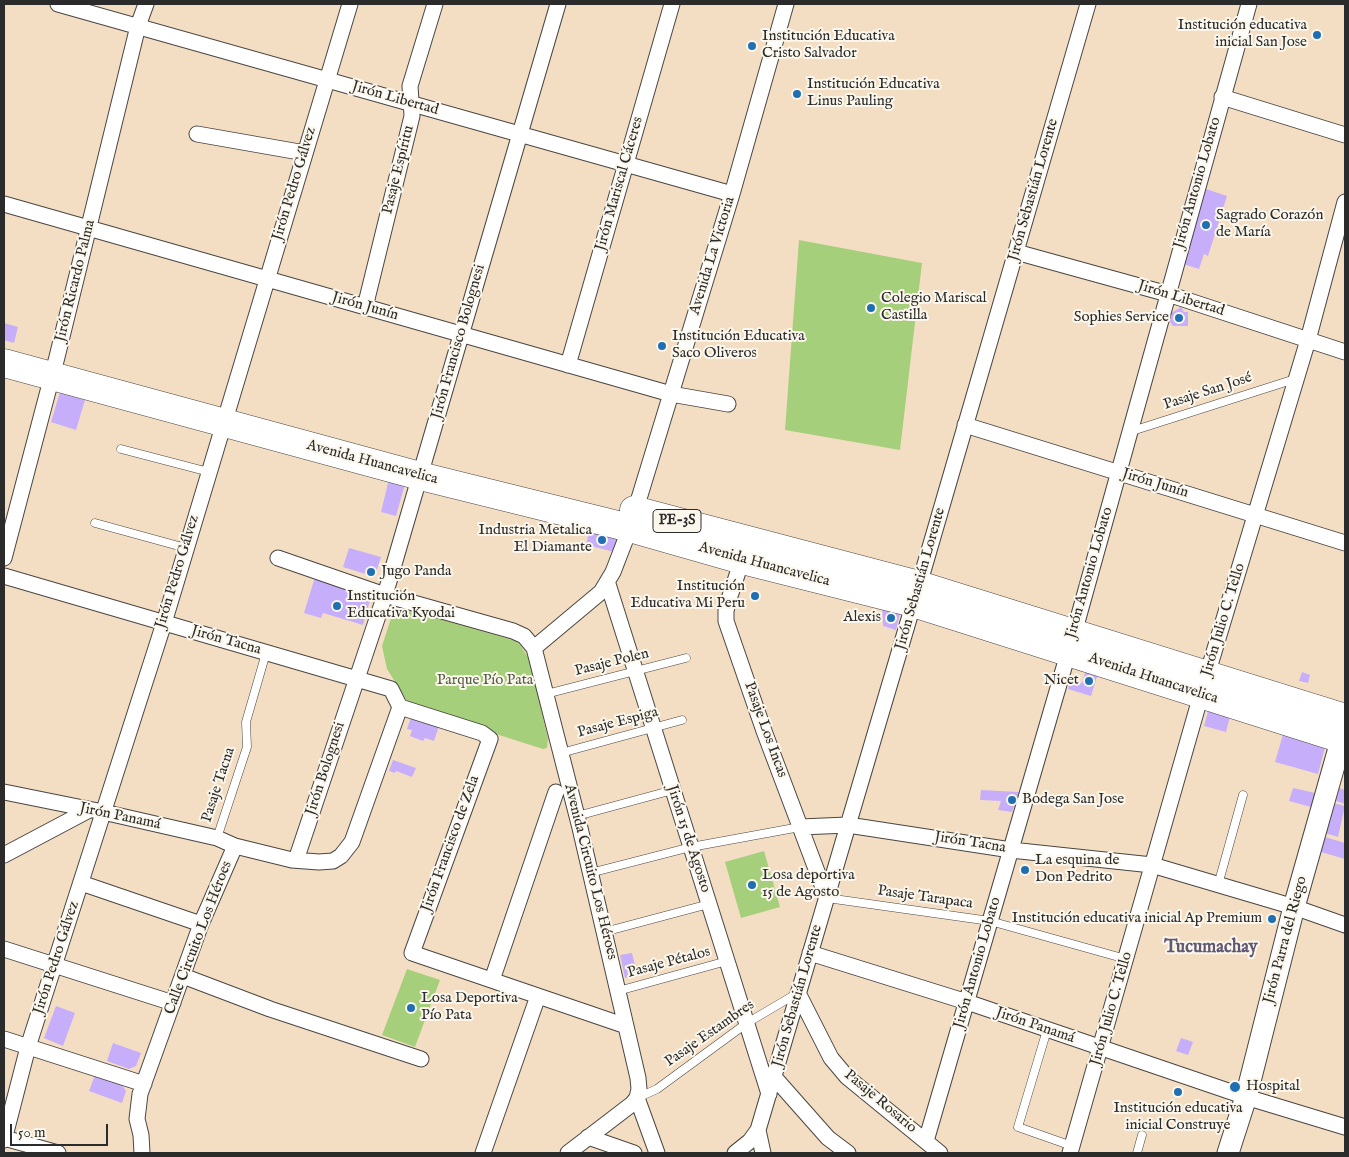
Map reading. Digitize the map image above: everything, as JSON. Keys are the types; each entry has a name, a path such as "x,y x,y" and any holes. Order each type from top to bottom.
{"highway":[{"name":"Avenida Huancavelica","path":"4,344 54,366 225,416 422,468 632,519 916,594 1344,731"},
{"name":"Avenida Huancavelica","path":"4,363 54,366"},
{"name":"Avenida Huancavelica","path":"632,519 742,560 916,594"}],"street":[{"name":"Jirón Libertad","path":"58,4 83,7 138,26 732,194"},
{"name":"Jirón Ricardo Palma","path":"4,558 89,228 138,26 146,4"},
{"name":"Jirón Pedro Gálvez","path":"4,1139 28,1047 81,883 96,811 164,622 350,4"},
{"name":"Pasaje Espíritu","path":"365,307 412,116 410,86 435,4"},
{"name":"Jirón Francisco Bolognesi","path":"356,679 385,595 558,4"},
{"name":"Jirón Mariscal Cáceres","path":"568,365 672,4"},
{"name":"Avenida La Victoria","path":"534,648 608,584 632,519 732,194 786,4"},
{"name":"Jirón Sebastián Lorente","path":"763,1153 758,1130 1088,4"},
{"name":"Jirón Antonio Lobato","path":"926,1141 1071,643 1249,4"},
{"path":"1222,97 1345,135"},
{"path":"197,134 305,153"},
{"name":"Jirón Julio C. Tello","path":"1071,1149 1204,685 1308,340 1345,202"},
{"name":"Jirón Junín","path":"4,204 670,394 728,404"},
{"name":"Jirón Libertad","path":"1016,252 1168,294 1345,352"},
{"name":"Jirón Junín","path":"965,425 1345,543"},
{"path":"278,558 385,595 513,631 524,636 534,648"},
{"name":"Pasaje Los Incas","path":"742,560 729,599 726,621 827,898"},
{"name":"Jirón Tacna","path":"4,576 391,689 400,706"},
{"name":"Jirón 15 de Agosto","path":"608,584 769,1094"},
{"name":"Avenida Circuito Los Héroes","path":"534,648 577,816 638,1078 639,1089 637,1098 657,1153"},
{"name":"Jirón Bolognesi","path":"296,860 356,679"},
{"name":"Calle Circuito Los Héroes","path":"142,1153 137,1112 144,1084 201,924 235,846 296,860 319,862 333,860 341,856 352,842 400,706"},
{"name":"Jirón Francisco de Zela","path":"400,706 482,733 490,739 412,953 492,980"},
{"name":"Jirón Parra del Riego","path":"1228,1153 1246,1096 1294,907 1344,731"},
{"name":"Jirón Panamá","path":"4,792 217,838 235,846"},
{"path":"556,792 492,980 626,1026"},
{"path":"4,855 96,811"},
{"name":"Jirón Tacna","path":"800,827 848,825 1011,850 1152,865 1294,907 1345,925"},
{"path":"81,883 201,924"},
{"path":"4,949 173,1003"},
{"name":"Jirón Panamá","path":"810,953 967,1002 1101,1049 1345,1127"},
{"path":"183,976 270,1009 421,1059"},
{"name":"Pasaje Rosario","path":"798,993 832,1058 847,1077 940,1153"},
{"path":"483,1153 538,996"},
{"path":"4,1040 144,1084"},
{"path":"774,1077 828,1138 848,1153"},
{"path":"568,1153 627,1108 637,1098"},
{"path":"735,1153 750,1141 758,1130"},
{"name":"Calle Circuito Los Héroes","path":"141,1135 155,1153"},
{"path":"588,1138 634,1153"},
{"path":"828,1138 834,1153"},
{"path":"4,1139 58,1153"}],"lane":[{"name":"Pasaje San José","path":"1129,432 1295,379"},
{"path":"121,449 209,472"},
{"path":"95,523 186,548"},
{"name":"Pasaje Tacna","path":"217,838 247,747 246,722 266,652"},
{"name":"Pasaje Polen","path":"546,694 686,658"},
{"name":"Pasaje Espiga","path":"561,753 682,720"},
{"path":"577,816 673,790"},
{"path":"1218,884 1243,795"},
{"name":"Jirón Tacna","path":"590,872 691,847 800,827"},
{"name":"Pasaje Tarapaca","path":"827,898 990,921 1126,959"},
{"path":"604,932 709,904"},
{"name":"Pasaje Pétalos","path":"618,991 727,962"},
{"name":"Pasaje Estambres","path":"637,1098 656,1089 747,1023 798,993"},
{"path":"1046,1030 1018,1127 1071,1149"},
{"path":"1137,1153 1142,1135"}],"green space":[{"path":"799,240 922,263 900,450 785,430"},
{"name":"Parque Pío Pata","path":"405,609 516,641 528,657 542,707 548,739 547,748 543,749 411,707 387,669 382,646 393,612"},
{"name":"Losa deportiva 15 de Agosto","path":"764,851 780,907 741,918 725,862"},
{"name":"Losa Deportiva Pío Pata","path":"407,969 440,980 415,1047 382,1035"}],"building":[{"name":"Sagrado Corazón de María","path":"1206,189 1227,196 1208,256 1204,254 1199,269 1183,264"},
{"name":"Sophies Service","path":"1181,307 1184,312 1188,312 1188,326 1173,326 1170,322 1171,313"},
{"path":"4,323 18,327 14,343 4,340"},
{"path":"60,392 85,400 76,430 51,422"},
{"path":"389,479 405,484 396,516 381,512"},
{"name":"Industria Metalica El Diamante","path":"590,529 618,536 615,552 586,545"},
{"path":"349,548 381,557 376,572 369,575 343,567"},
{"name":"Institución Educativa Kyodai","path":"315,577 367,592 370,600 363,625 323,613 321,618 304,613"},
{"name":"Alexis","path":"882,605 901,609 896,630 883,626"},
{"name":"Nicet","path":"1087,667 1099,670 1091,696 1068,689 1071,679 1082,683"},
{"path":"1302,672 1310,675 1308,683 1299,681"},
{"path":"1209,708 1232,708 1226,732 1204,726"},
{"path":"411,717 440,723 434,741 425,738 423,741 410,736 412,730 407,729"},
{"path":"1286,724 1328,736 1318,774 1275,762"},
{"path":"393,760 416,768 412,777 396,771 395,773 389,771"},
{"path":"1293,788 1315,793 1311,807 1289,801"},
{"path":"1339,788 1345,790 1345,804 1336,801"},
{"path":"981,790 1019,792 1012,812 998,810 1001,801 980,800"},
{"path":"1333,803 1345,806 1338,837 1325,833"},
{"path":"1325,837 1345,843 1345,859 1321,852"},
{"path":"632,953 635,965 639,965 641,974 625,978 620,955"},
{"path":"56,1006 75,1013 63,1046 44,1038"},
{"path":"1181,1038 1193,1042 1188,1055 1176,1051"},
{"path":"113,1043 141,1053 136,1066 129,1069 107,1061"},
{"path":"95,1075 122,1085 126,1091 122,1103 89,1091"}],"place":[{"name":"Institución educativa inicial San Jose","path":"1317,35"},
{"name":"Institución Educativa Cristo Salvador","path":"752,46"},
{"name":"Institución Educativa Linus Pauling","path":"797,94"},
{"name":"Sagrado Corazón de María","path":"1206,225"},
{"name":"Colegio Mariscal Castilla","path":"871,308"},
{"name":"Sophies Service","path":"1179,318"},
{"name":"Institución Educativa Saco Oliveros","path":"662,346"},
{"name":"Industria Metalica El Diamante","path":"602,540"},
{"name":"Jugo Panda","path":"371,572"},
{"name":"Institución Educativa Mi Peru","path":"755,596"},
{"name":"Institución Educativa Kyodai","path":"337,606"},
{"name":"Alexis","path":"891,618"},
{"name":"Nicet","path":"1089,681"},
{"name":"Bodega San Jose","path":"1012,800"},
{"name":"La esquina de Don Pedrito","path":"1025,870"},
{"name":"Losa deportiva 15 de Agosto","path":"752,885"},
{"name":"Institución educativa inicial Ap Premium","path":"1272,919"},
{"name":"Losa Deportiva Pío Pata","path":"411,1008"},
{"name":"Hospital","path":"1235,1087"},
{"name":"Institución educativa inicial Construye","path":"1178,1092"}],"district":[{"name":"Tucumachay","path":"1211,948"}]}
